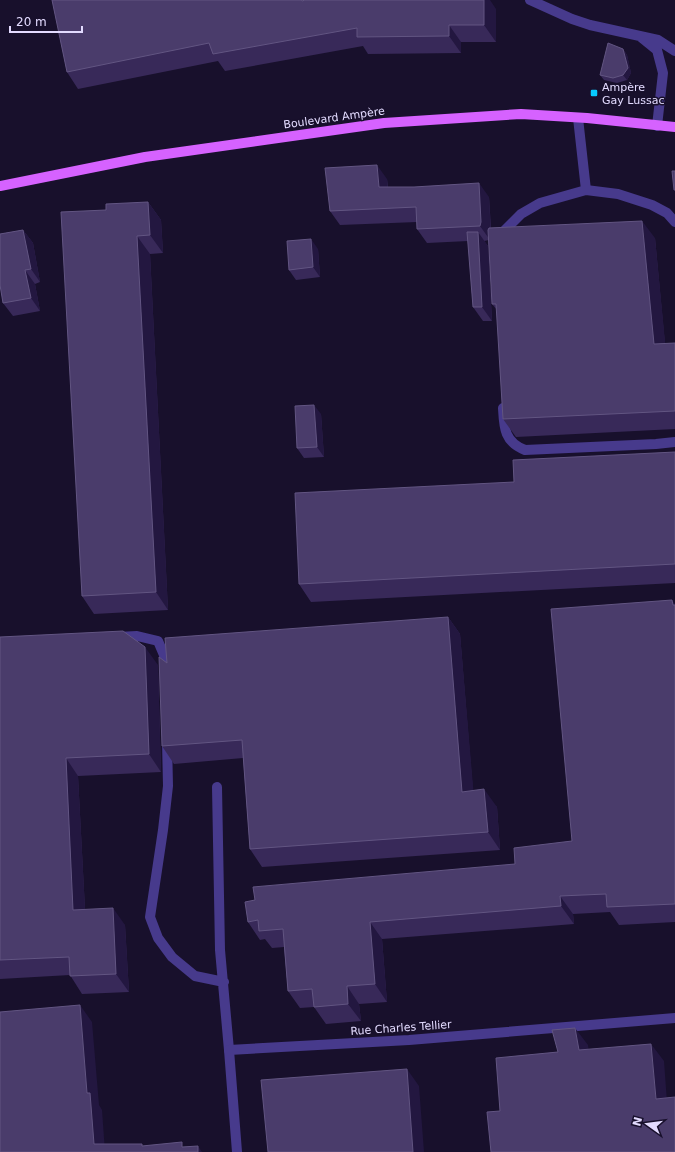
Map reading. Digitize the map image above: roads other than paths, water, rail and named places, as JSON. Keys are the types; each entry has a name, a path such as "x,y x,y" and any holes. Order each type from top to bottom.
{"main road":[{"name":"Boulevard Ampère","path":"0,186 146,157 384,123 521,114 675,127"}],"street":[{"path":"530,0 578,21 658,40 675,51"},
{"path":"638,35 657,50 663,73 656,126"},
{"path":"578,118 586,190"},
{"path":"494,247 499,234 520,214 540,203 586,190 618,194 652,204 667,213 675,222"},
{"path":"503,395 506,432 509,440 514,445 525,450 675,442"},
{"path":"106,638 137,636 158,641 164,655 165,686"},
{"path":"166,732 168,786 150,917 158,938 172,958 195,976 224,982"},
{"path":"217,787 220,950 224,982 237,1152"},
{"name":"Rue Charles Tellier","path":"229,1050 409,1040 675,1018"}],"place":[{"name":"Ampère Gay Lussac","path":"594,93"}]}
